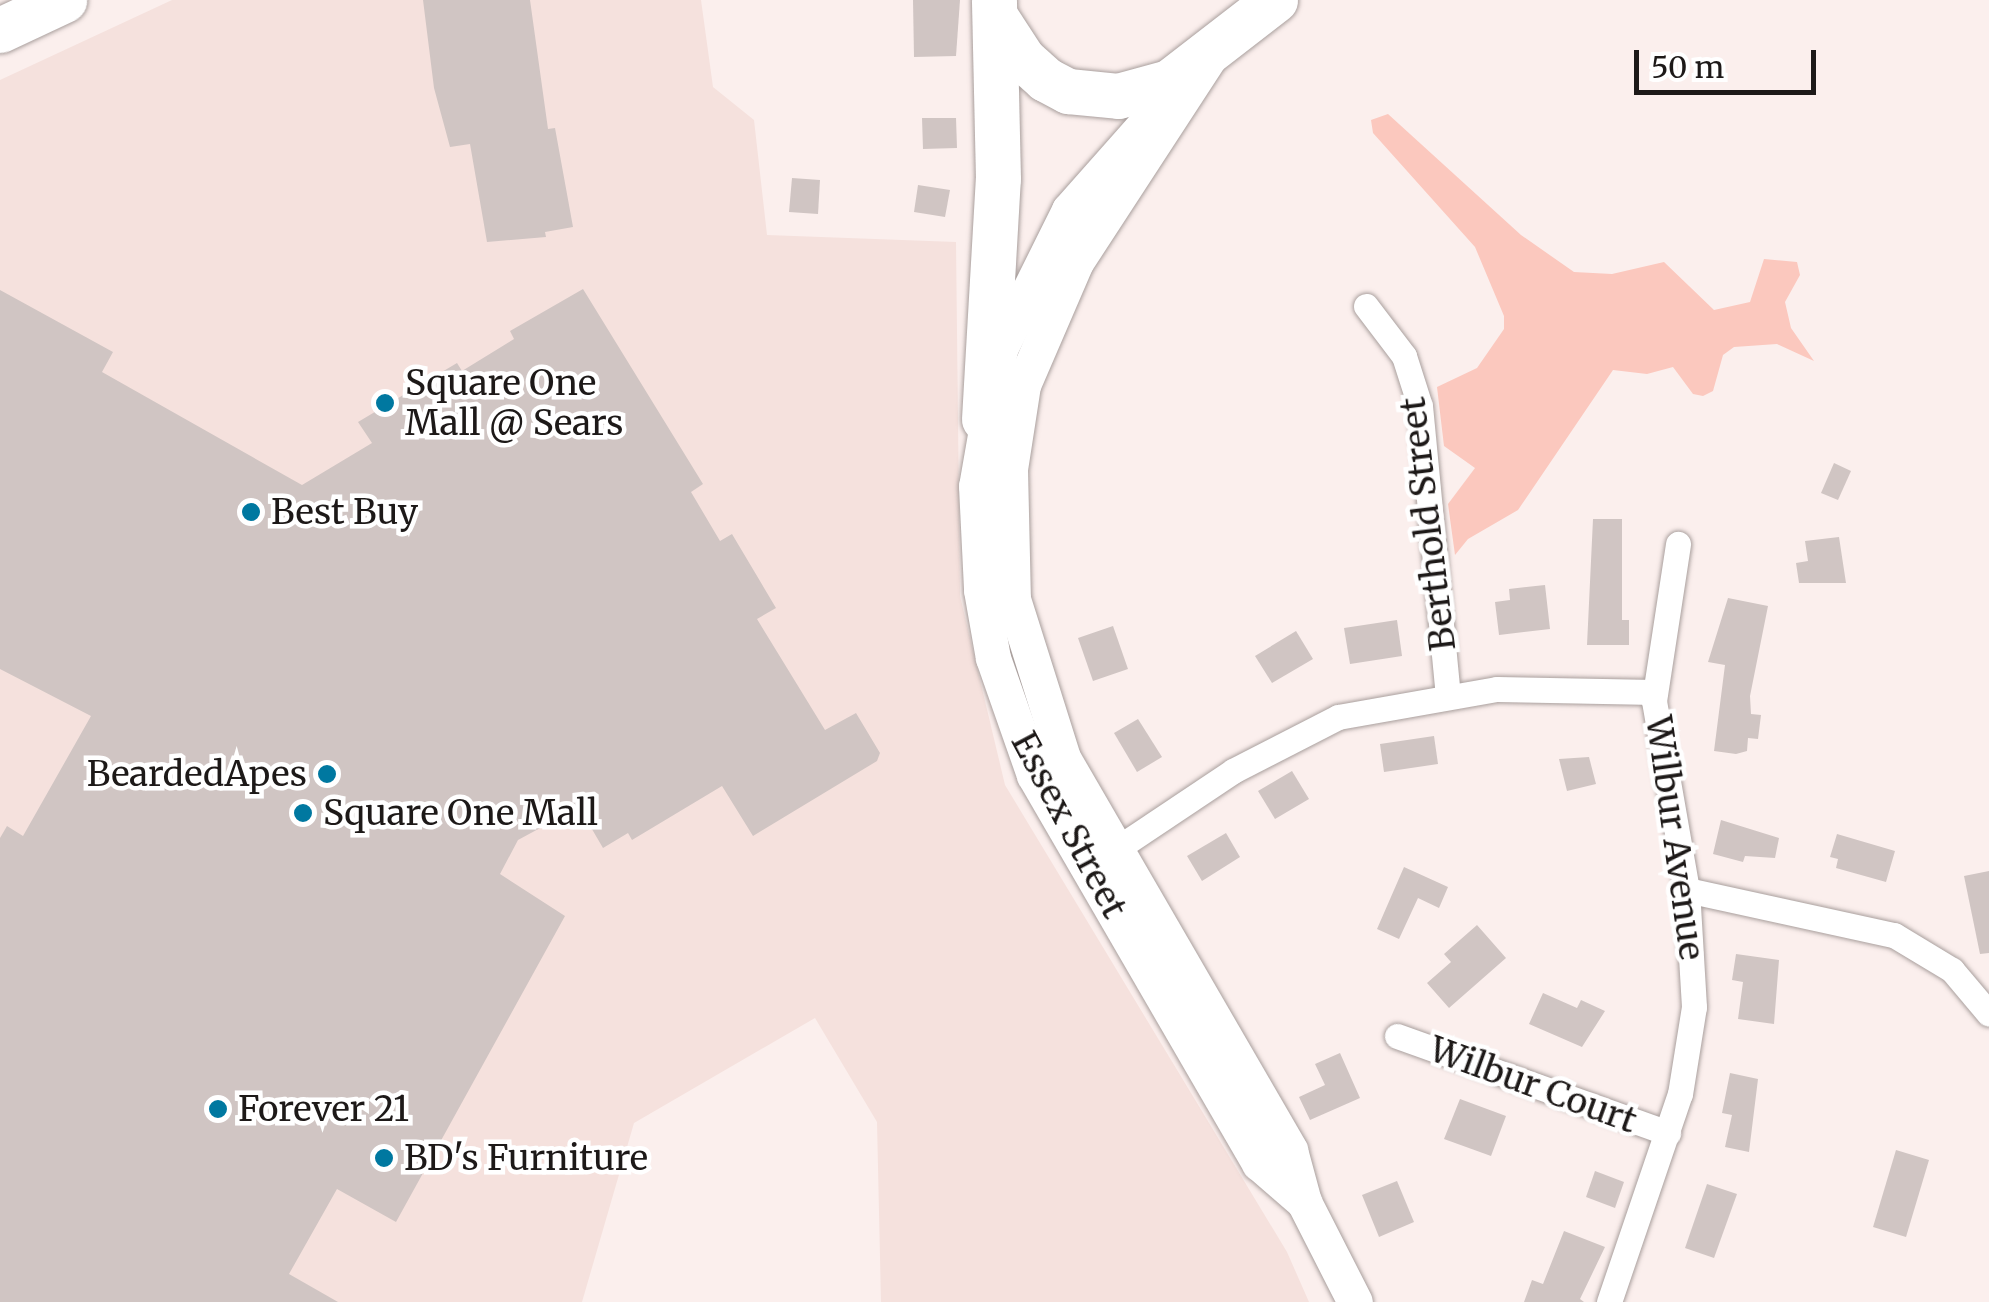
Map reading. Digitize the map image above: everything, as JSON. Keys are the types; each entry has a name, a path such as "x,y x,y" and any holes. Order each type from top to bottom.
{"highway":[{"path":"0,30 64,0"},
{"path":"995,8 1023,59 1045,79 1091,97 1145,91 1213,51 1275,0"},
{"path":"984,419 998,179 995,8"}],"main road":[{"name":"Essex Street","path":"1241,0 1055,302 1023,385 1015,425 1009,560 1023,642 1063,758 1290,1150 1304,1202 1355,1302"},
{"name":"Essex Street","path":"1213,51 1069,210 1013,317 984,419 976,521 985,626 1034,776 1259,1163 1304,1202"}],"street":[{"name":"Berthold Street","path":"1366,306 1404,356 1420,406 1448,695"},
{"name":"Wilbur Avenue","path":"1609,1302 1668,1133 1694,1007 1687,890 1654,692 1678,544"},
{"path":"1115,850 1302,733 1338,717 1448,695 1547,686 1654,692"},
{"path":"1687,890 1894,936 1952,970 1989,1014"},
{"name":"Wilbur Court","path":"1398,1036 1668,1133"}],"shaded area":[{"path":"172,0 701,0 713,87 754,120 767,235 956,242 960,596 1005,785 1287,1252 1309,1302 881,1302 877,1122 815,1018 634,1123 582,1302 0,1302 0,80"},
{"path":"1388,114 1521,235 1574,272 1612,274 1664,262 1714,310 1750,302 1764,259 1797,262 1800,275 1785,302 1791,328 1814,361 1777,344 1734,347 1723,355 1713,391 1703,396 1693,394 1673,367 1647,374 1613,370 1518,510 1468,539 1455,555 1448,504 1475,468 1444,446 1437,387 1477,368 1504,329 1504,316 1475,247 1373,133 1371,120"}],"building":[{"path":"423,0 530,0 548,129 555,128 573,227 545,232 546,237 487,242 470,144 450,147 434,88"},
{"path":"913,0 960,0 956,56 914,57"},
{"path":"922,118 956,118 957,148 923,149"},
{"path":"792,178 820,180 818,214 789,212"},
{"path":"918,185 950,190 945,217 914,212"},
{"name":"Square One Mall","path":"583,289 703,484 691,492 720,541 732,534 776,608 757,619 825,730 856,713 880,753 877,761 753,836 722,786 632,840 628,833 603,848 579,807 518,840 500,874 565,916 396,1222 337,1189 289,1274 338,1302 0,1302 0,838 7,826 23,836 91,716 0,669 0,290 113,352 102,372 302,485 372,443 358,422 457,363 462,371 514,339 510,331"},
{"path":"1834,463 1851,471 1838,500 1821,493"},
{"path":"1593,519 1622,519 1622,620 1629,620 1629,645 1587,645"},
{"path":"1839,537 1846,583 1799,583 1796,563 1808,561 1805,541"},
{"path":"1545,585 1550,629 1499,635 1495,602 1510,600 1509,589"},
{"path":"1728,598 1768,606 1750,696 1751,714 1761,715 1758,739 1748,738 1747,751 1736,754 1714,751 1725,665 1708,662"},
{"path":"1397,620 1402,656 1350,664 1344,628"},
{"path":"1113,626 1128,669 1093,681 1078,638"},
{"path":"1296,631 1313,659 1272,683 1255,656"},
{"path":"1138,719 1162,757 1137,772 1114,733"},
{"path":"1434,736 1438,764 1384,772 1380,744"},
{"path":"1589,757 1596,784 1567,791 1559,759"},
{"path":"1292,771 1309,799 1275,819 1258,791"},
{"path":"1721,820 1779,838 1775,858 1745,856 1743,862 1713,854"},
{"path":"1226,833 1240,857 1202,881 1187,856"},
{"path":"1837,834 1895,851 1886,882 1836,868 1838,859 1830,857"},
{"path":"1404,867 1448,887 1439,908 1418,898 1399,939 1377,929"},
{"path":"1989,871 1989,953 1980,954 1964,876"},
{"path":"1477,925 1506,958 1449,1008 1427,983 1451,962 1444,954"},
{"path":"1736,954 1779,960 1774,1024 1738,1019 1743,982 1732,980"},
{"path":"1543,993 1577,1008 1581,1000 1605,1011 1582,1047 1529,1024"},
{"path":"1340,1053 1360,1098 1310,1120 1299,1097 1325,1085 1315,1064"},
{"path":"1730,1073 1758,1079 1749,1152 1725,1147 1732,1115 1722,1113"},
{"path":"1460,1099 1506,1116 1491,1156 1444,1139"},
{"path":"1896,1150 1929,1160 1906,1237 1873,1227"},
{"path":"1595,1171 1624,1182 1615,1208 1586,1197"},
{"path":"1397,1181 1414,1222 1379,1237 1362,1195"},
{"path":"1707,1184 1737,1194 1714,1258 1685,1248"},
{"path":"1564,1231 1605,1247 1580,1299 1584,1302 1524,1302 1532,1280 1543,1284"}],"place":[{"name":"Square One Mall @ Sears","path":"385,403"},
{"name":"Best Buy","path":"251,512"},
{"name":"BeardedApes","path":"327,774"},
{"name":"Square One Mall","path":"303,813"},
{"name":"Forever 21","path":"218,1109"},
{"name":"BD's Furniture","path":"384,1158"}]}
